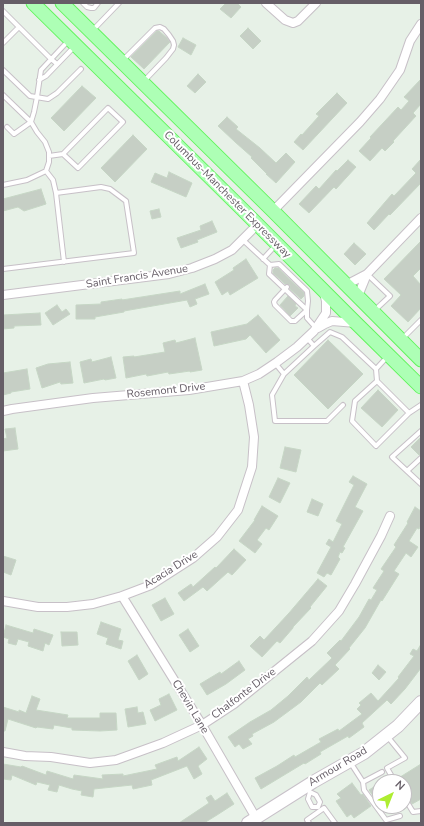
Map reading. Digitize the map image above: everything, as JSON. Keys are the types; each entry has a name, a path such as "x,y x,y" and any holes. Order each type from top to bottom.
{"main road":[{"name":"Columbus-Manchester Expressway","path":"34,3 277,244 305,284 323,291 421,387"},
{"name":"Columbus-Manchester Expressway","path":"62,3 273,211 421,360"}],"street":[{"path":"266,3 285,20 293,23 298,21 316,3"},
{"path":"273,211 360,122 380,99 400,70 410,42 421,24"},
{"path":"346,285 367,274 421,218"},
{"name":"Saint Francis Avenue","path":"3,295 169,274 192,268 215,259 232,250 257,225"},
{"path":"358,296 367,274"},
{"name":"Rosemont Drive","path":"3,411 93,398 189,390 243,381 259,374 275,363 297,347 315,329 326,313 326,301 323,291"},
{"name":"Rosemont Drive","path":"315,329 332,321 356,323"},
{"name":"Acacia Drive","path":"3,601 38,607 68,607 93,604 122,596 151,585 193,558 216,537 238,510 252,467 254,437 249,405 243,381"},
{"name":"Chalfonte Drive","path":"3,752 25,756 51,757 90,763 116,760 163,743 202,725 234,704 312,641 339,611 366,564 390,516"},
{"name":"Chevin Lane","path":"122,596 202,725 252,820"},
{"name":"Armour Road","path":"252,820 308,789 364,753 387,736 421,702"}],"lane":[{"path":"83,3 87,7 91,8 94,8 98,3"},
{"path":"91,32 119,3"},
{"path":"3,11 51,60 57,64"},
{"path":"3,43 19,27"},
{"path":"122,62 155,28 157,27 164,29 172,40 174,45 173,49 143,83"},
{"path":"7,127 14,134 31,122 41,70 73,42"},
{"path":"39,80 46,76 57,64 73,42"},
{"path":"3,70 30,96 48,99 57,93 81,69"},
{"path":"3,95 31,122 45,142 49,152 49,162 46,171 27,180 3,185"},
{"path":"49,156 63,154 108,108 123,122 78,168 63,154"},
{"path":"46,171 53,180 56,193 64,262"},
{"path":"3,269 134,253 126,201 110,189 101,187 56,193"},
{"path":"243,240 270,265 279,264 294,279 305,284 308,301 307,318 315,329"},
{"path":"263,259 277,244"},
{"path":"270,265 269,274 277,279 307,310"},
{"path":"367,274 390,296 374,312"},
{"path":"286,288 275,300 275,305 293,322 307,310"},
{"path":"401,340 420,323"},
{"path":"343,405 327,421 275,421 272,395 284,374 330,332 342,337 376,369 377,381 409,413"},
{"path":"306,338 314,346"},
{"path":"376,369 389,356"},
{"path":"275,363 284,374"},
{"path":"377,381 355,401 352,421 376,446 409,413 421,405"},
{"path":"421,431 392,457 421,484"},
{"path":"407,471 421,458"},
{"path":"387,736 405,758 387,768 390,774"},
{"path":"349,762 363,782 364,790 386,820 400,816"},
{"path":"363,782 382,772"},
{"path":"308,789 308,799 312,807 319,809 324,808 335,823"},
{"path":"308,789 316,795 320,802 319,809 307,820 309,823"},
{"path":"412,810 413,812 421,811"}],"building":[{"path":"226,3 237,3 241,7 231,18 220,9"},
{"path":"248,28 261,41 253,49 240,36"},
{"path":"157,31 159,31 170,42 144,69 131,57"},
{"path":"183,38 196,45 191,55 178,47"},
{"path":"198,74 206,82 195,93 187,86"},
{"path":"421,79 421,104 413,113 416,116 385,151 382,148 370,161 359,151 398,107 401,110 409,101 404,97"},
{"path":"82,86 96,98 64,131 51,118"},
{"path":"337,93 347,103 303,150 294,142 319,116 316,114"},
{"path":"227,117 238,127 236,129 276,163 286,153 295,162 276,183 251,158 252,157 218,126"},
{"path":"133,135 147,149 115,182 101,168"},
{"path":"421,159 421,183 374,230 367,223 392,194 394,196 416,173 412,169"},
{"path":"348,160 356,167 336,189 334,187 309,213 299,204 316,186 319,189 336,170 337,171"},
{"path":"169,172 192,183 186,197 151,182 155,173 167,178"},
{"path":"41,189 46,204 24,211 18,207 3,211 3,199"},
{"path":"159,209 161,217 152,219 150,211"},
{"path":"212,221 217,232 197,240 198,242 181,248 177,238 201,230 200,226"},
{"path":"421,241 421,268 413,276 421,285 421,308 408,322 391,306 401,295 384,279"},
{"path":"354,243 366,254 355,265 344,254"},
{"path":"246,259 258,278 230,295 228,291 222,295 215,282 234,270 233,268"},
{"path":"275,268 278,268 304,293 304,296 301,299 290,289 290,285 285,284 273,273"},
{"path":"205,284 209,294 195,299 197,304 190,307 187,300 124,311 95,317 95,319 76,319 76,305 101,304 101,302 180,291 180,294"},
{"path":"288,296 298,308 290,316 280,305"},
{"path":"57,305 62,312 66,309 70,314 53,325 45,313"},
{"path":"40,313 41,325 14,326 14,328 3,329 3,315"},
{"path":"258,315 280,340 266,353 250,335 246,339 214,346 211,332 247,324"},
{"path":"195,338 202,370 169,374 168,372 147,376 146,374 126,378 123,357 134,357 165,352 163,343 175,340 176,343"},
{"path":"328,340 363,374 328,409 294,375"},
{"path":"111,357 116,378 84,383 80,362 91,359 92,362"},
{"path":"70,362 73,383 61,384 60,382 42,388 36,368 48,364"},
{"path":"27,369 30,389 3,395 3,373"},
{"path":"378,390 398,410 382,427 361,408"},
{"path":"15,428 18,449 3,451 3,439 7,438 5,429"},
{"path":"421,437 421,455 419,455 411,447"},
{"path":"285,447 301,450 296,472 280,468"},
{"path":"353,476 367,484 355,507 363,511 343,547 345,548 342,553 340,552 338,557 340,559 331,575 327,573 324,577 317,573 331,547 326,544 329,539 333,542 342,524 336,521 354,485 349,482"},
{"path":"278,478 290,483 280,503 269,497"},
{"path":"312,499 323,504 318,516 307,512"},
{"path":"262,506 278,516 269,530 266,528 257,540 262,544 255,553 239,541 255,520"},
{"path":"415,507 421,511 421,525 419,529 417,528 409,541 418,547 411,557 406,553 394,571 399,574 382,601 381,600 365,628 349,648 350,649 335,665 339,669 322,685 320,683 301,702 274,722 252,734 253,736 248,739 252,744 243,749 239,744 235,747 228,737 271,710 307,677 309,680 332,658 327,653 340,640 341,641 359,617 369,599 371,600 377,590 373,588 384,571 381,569 396,547 394,545 408,523 407,522"},
{"path":"234,549 246,560 232,575 228,572 207,591 203,587 184,601 178,593 191,584 193,587 215,567 216,568"},
{"path":"3,556 16,560 11,575 3,572"},
{"path":"318,579 327,586 310,607 311,608 280,643 277,641 262,657 250,646 260,636 264,640"},
{"path":"165,598 174,614 161,621 152,605"},
{"path":"101,622 121,629 118,640 123,641 121,649 106,644 108,638 97,634"},
{"path":"6,625 33,633 34,629 53,635 49,645 45,643 43,651 28,646 29,642 18,639 16,645 8,643 9,639 3,637"},
{"path":"188,629 199,646 190,652 179,635"},
{"path":"61,632 77,632 78,645 62,646"},
{"path":"421,644 421,668 391,704 387,700 362,723 364,727 349,738 348,736 320,752 321,754 261,789 255,778 294,755 295,757 321,742 319,739 338,729 339,731 362,714 357,709 361,705 359,703 371,693 378,701 399,678 398,677 414,656 410,654 413,649 417,651"},
{"path":"137,655 148,674 139,680 128,661"},
{"path":"239,661 245,670 226,684 207,695 200,684 220,672 221,674"},
{"path":"378,665 386,672 379,680 372,673"},
{"path":"169,694 177,710 155,721 150,710 161,705 159,699"},
{"path":"32,696 40,699 36,710 68,715 67,718 100,718 100,713 116,713 117,730 72,730 72,728 54,725 53,729 36,728 8,719 5,731 3,731 3,707 26,713"},
{"path":"137,707 138,713 143,712 146,724 128,727 125,709"},
{"path":"199,747 207,759 198,766 202,774 194,779 187,766 151,780 152,785 133,789 132,785 94,789 93,797 81,795 82,791 59,785 57,792 48,790 50,785 37,782 36,785 12,775 11,780 3,779 3,764 22,766 46,775 47,771 73,779 74,775 103,779 102,775 123,774 123,776 157,769 155,765 177,757 178,761"},
{"path":"421,764 421,799 412,804 412,774 405,774"},
{"path":"352,783 361,795 363,794 371,806 354,818 351,814 347,817 336,801 341,798 337,794"},
{"path":"227,793 234,804 217,815 204,823 179,823 209,803 206,798 211,795 215,801"}]}
